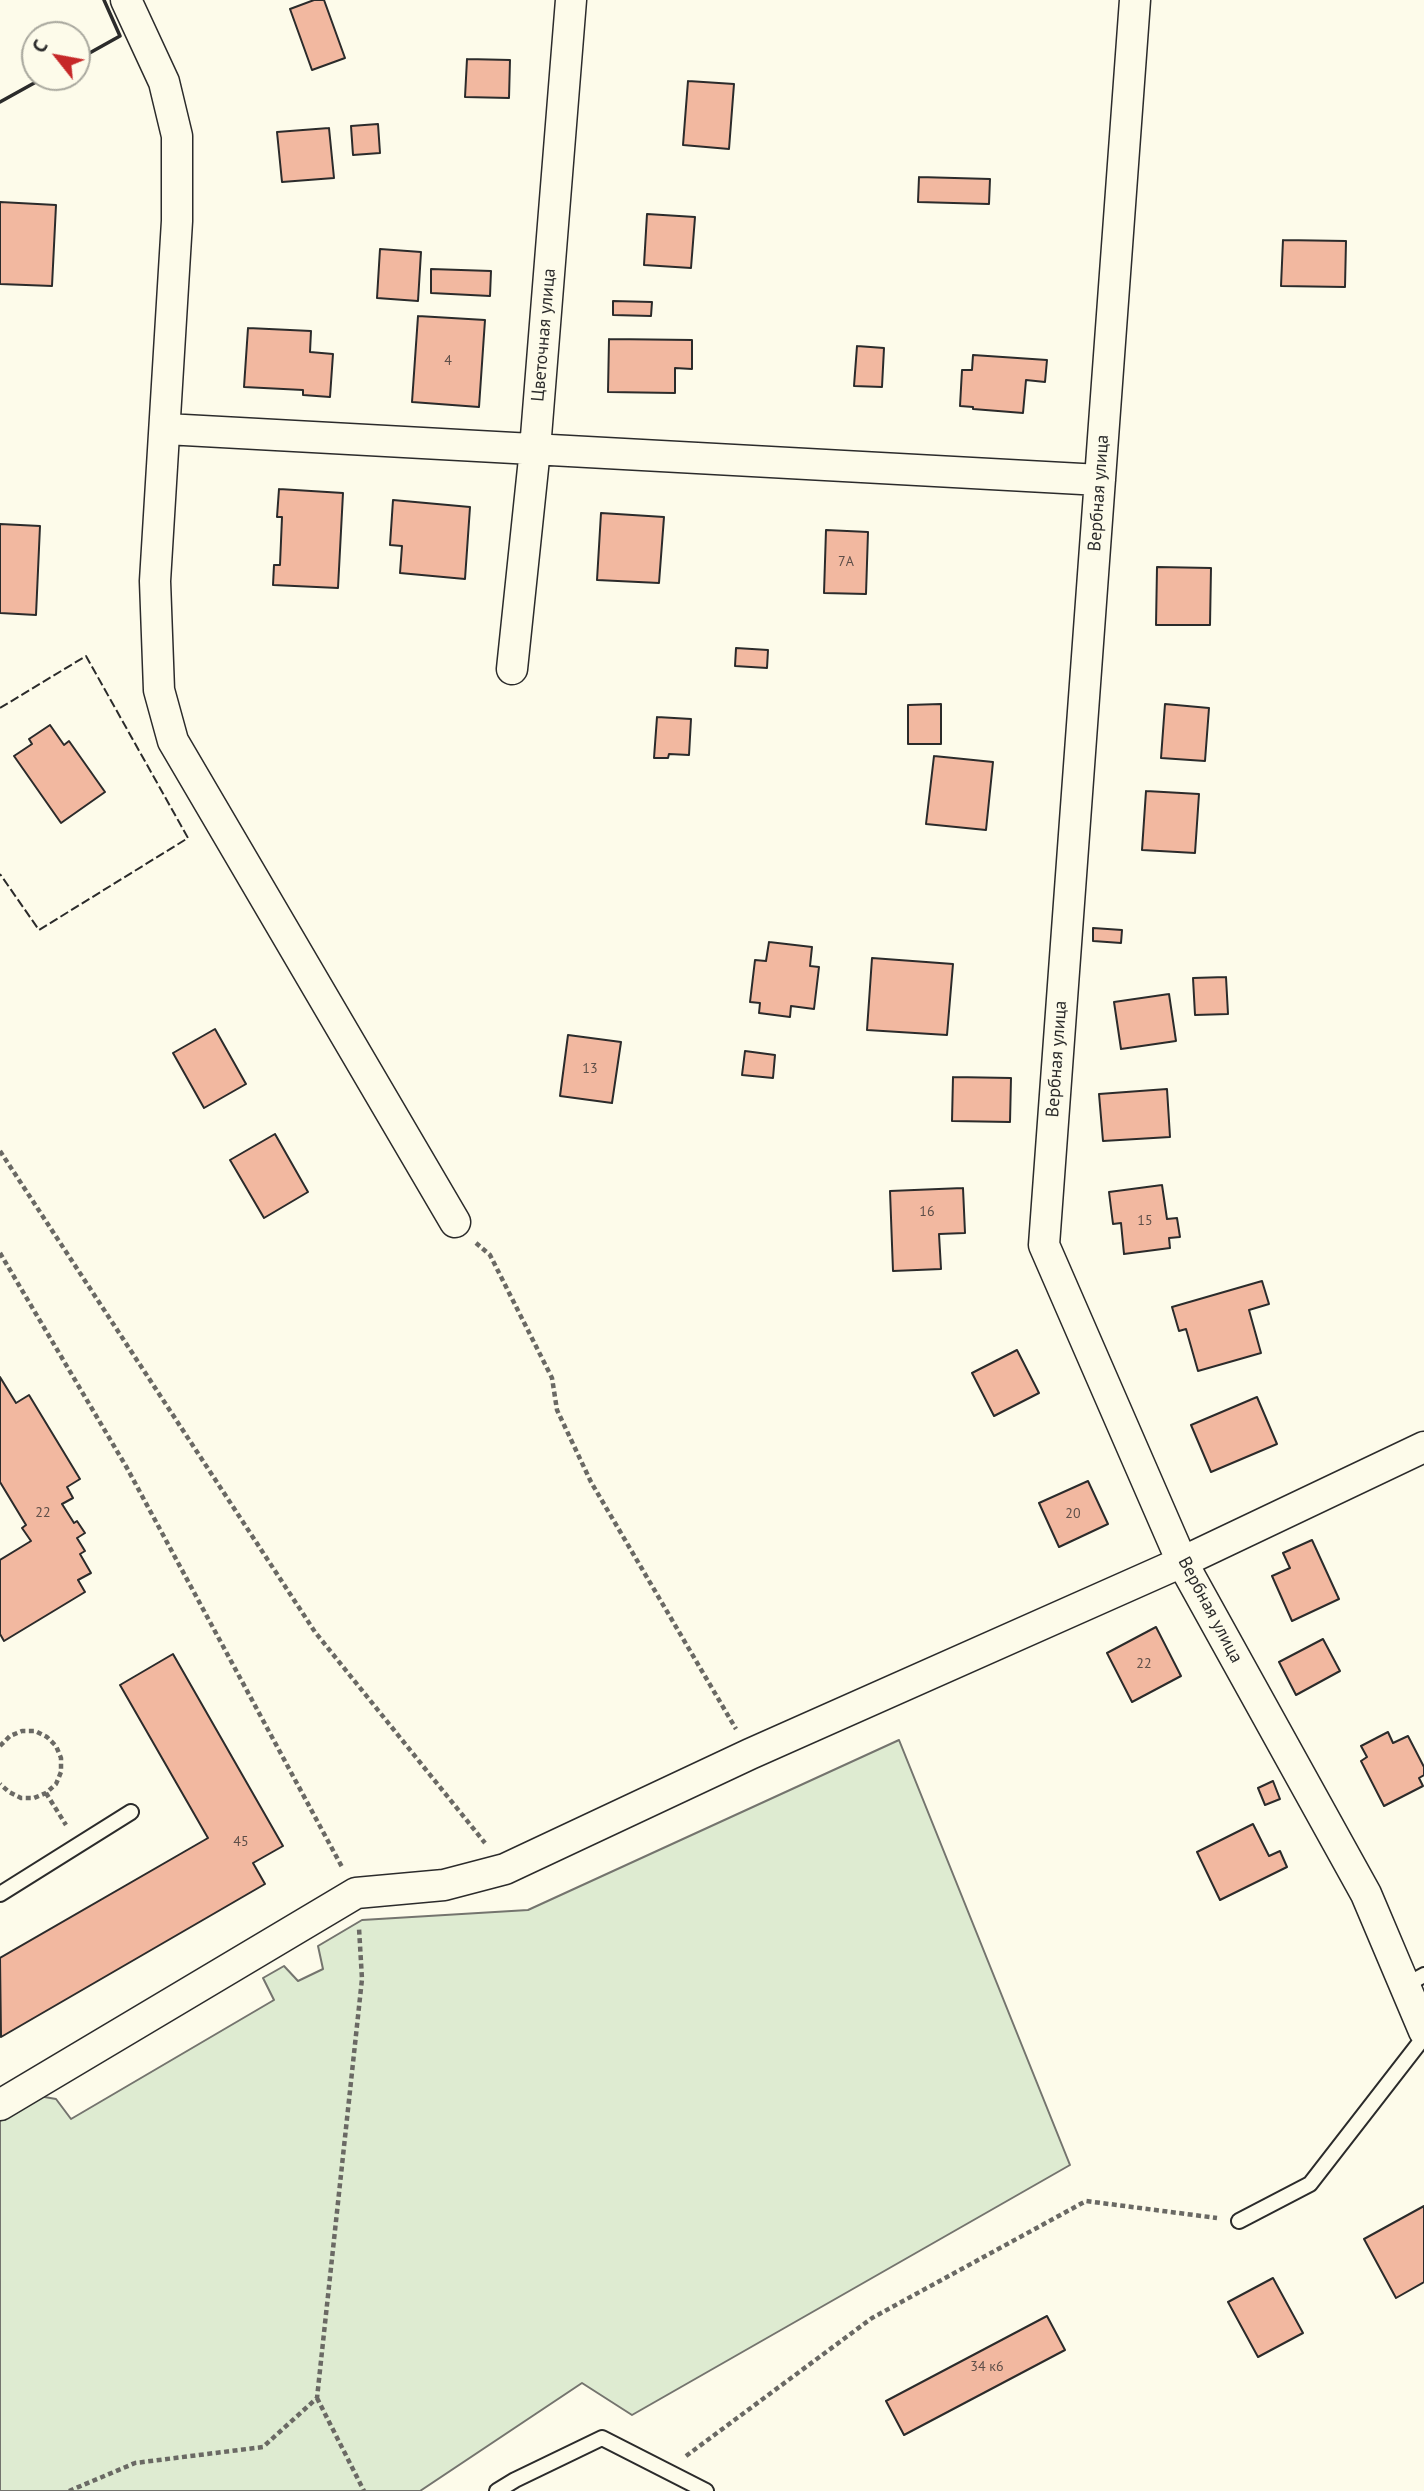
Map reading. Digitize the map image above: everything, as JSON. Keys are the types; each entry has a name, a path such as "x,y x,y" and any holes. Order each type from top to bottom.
{"street":[{"path":"127,0 164,82 177,136 177,221 155,581 159,690 173,741 455,1222"},
{"name":"Цветочная улица","path":"512,668 535,449 571,0"},
{"name":"Вербная улица","path":"1135,0 1044,1245 1182,1562 1415,1980 1424,2031"},
{"path":"166,429 1100,480"},
{"path":"0,2105 356,1893 444,1885 505,1869 750,1754 1182,1562 1424,1447"}],"lane":[{"path":"0,1894 131,1812"},
{"path":"1240,2221 1310,2183 1424,2037"},
{"path":"497,2491 514,2480 602,2438 706,2491"}],"path":[{"path":"0,1151 315,1632 505,1869"},
{"path":"455,1222 490,1255 552,1378 557,1410 591,1482 750,1754"},
{"path":"0,1253 127,1468 356,1893 362,1979 317,2398 364,2491"},
{"path":"0,1746 9,1736 22,1731 35,1731 56,1746 61,1758 61,1772 56,1784 46,1793 34,1798 21,1798 0,1784"},
{"path":"46,1793 78,1845"},
{"path":"665,2470 872,2318 1086,2202 1240,2221"},
{"path":"69,2491 135,2463 263,2447 317,2398"}],"green space":[{"path":"899,1740 1070,2165 632,2415 582,2383 420,2491 0,2491 0,2115 33,2095 56,2099 71,2119 274,2000 263,1978 284,1966 298,1981 323,1969 318,1946 362,1920 528,1910"}],"building":[{"path":"314,0 324,0 345,58 312,70 290,9"},
{"path":"467,59 510,60 509,98 465,97"},
{"path":"688,81 734,84 729,149 683,145"},
{"path":"378,124 380,153 353,155 351,126"},
{"path":"329,128 334,178 282,182 277,132"},
{"path":"919,177 990,179 989,204 918,202"},
{"path":"0,202 56,205 52,286 0,284"},
{"path":"647,214 695,217 691,268 644,265"},
{"path":"1283,240 1346,241 1345,287 1281,286"},
{"path":"380,249 421,252 418,301 377,298"},
{"path":"431,269 491,271 490,296 431,293"},
{"path":"613,301 652,302 651,316 613,315"},
{"path":"418,316 485,320 479,407 412,402"},
{"path":"248,328 311,331 310,352 333,354 330,397 303,395 303,390 244,387"},
{"path":"609,339 692,340 692,369 675,368 675,393 608,392"},
{"path":"857,346 884,348 882,387 854,386"},
{"path":"973,355 1047,360 1045,382 1026,380 1023,413 960,406 962,370 972,370"},
{"path":"279,489 343,493 338,588 273,585 274,565 280,565 282,517 277,517"},
{"path":"393,500 470,507 465,579 400,573 402,546 390,545"},
{"path":"601,513 664,517 659,583 597,580"},
{"path":"0,524 40,526 36,615 0,613"},
{"path":"826,530 868,532 866,594 824,593"},
{"path":"1157,567 1211,568 1210,625 1156,625"},
{"path":"736,648 768,650 767,668 735,666"},
{"path":"941,704 941,744 908,744 908,705"},
{"path":"1165,704 1209,708 1205,761 1161,758"},
{"path":"657,717 691,719 689,755 669,754 668,758 654,758"},
{"path":"50,725 64,745 69,741 105,792 61,823 14,756 32,744 29,739"},
{"path":"934,756 993,762 986,830 926,824"},
{"path":"1146,791 1199,794 1195,853 1142,850"},
{"path":"1093,928 1122,930 1121,943 1093,941"},
{"path":"769,942 812,947 810,966 819,967 814,1009 791,1006 790,1017 759,1013 760,1003 750,1002 755,960 766,961"},
{"path":"872,958 953,964 947,1035 867,1030"},
{"path":"1226,977 1228,1014 1195,1015 1193,978"},
{"path":"1169,994 1176,1041 1121,1049 1114,1002"},
{"path":"215,1029 246,1084 204,1108 173,1053"},
{"path":"568,1035 621,1042 612,1103 560,1096"},
{"path":"745,1051 775,1055 773,1078 742,1075"},
{"path":"953,1077 1011,1078 1010,1122 952,1121"},
{"path":"1167,1089 1170,1137 1103,1141 1099,1094"},
{"path":"275,1134 308,1192 264,1218 230,1160"},
{"path":"1162,1185 1167,1219 1177,1218 1180,1237 1169,1238 1170,1248 1124,1254 1121,1223 1113,1224 1109,1192"},
{"path":"963,1188 965,1233 939,1234 941,1269 893,1271 890,1191"},
{"path":"1262,1281 1269,1304 1249,1310 1261,1353 1198,1371 1186,1329 1179,1331 1172,1307"},
{"path":"1017,1350 1039,1393 994,1416 972,1373"},
{"path":"0,1377 16,1403 29,1395 80,1479 67,1487 73,1498 62,1504 74,1523 77,1521 85,1533 77,1538 85,1551 80,1554 91,1573 78,1580 85,1592 4,1641 0,1634 0,1560 31,1541 22,1528 26,1525 0,1482"},
{"path":"1257,1397 1277,1444 1211,1472 1191,1425"},
{"path":"1088,1481 1108,1524 1059,1547 1039,1503"},
{"path":"1312,1540 1339,1599 1292,1621 1272,1576 1290,1568 1283,1553"},
{"path":"1156,1627 1181,1676 1132,1702 1107,1653"},
{"path":"1323,1639 1340,1671 1296,1695 1279,1662"},
{"path":"173,1654 283,1846 253,1863 265,1884 1,2037 0,1958 208,1838 120,1685"},
{"path":"1388,1732 1393,1743 1408,1736 1424,1767 1424,1775 1419,1778 1423,1786 1384,1806 1361,1761 1367,1757 1361,1746"},
{"path":"1273,1781 1280,1799 1265,1805 1258,1788"},
{"path":"1253,1824 1269,1856 1280,1851 1287,1867 1220,1900 1197,1852"},
{"path":"1424,2206 1424,2282 1396,2298 1364,2239"},
{"path":"1273,2278 1303,2333 1258,2357 1228,2302"},
{"path":"1047,2316 1065,2350 904,2435 886,2401"}],"fence":[{"path":"0,708 86,656 188,838 39,930 0,874"}],"wall":[{"path":"91,52 120,36 104,0"},
{"path":"0,102 21,90"}]}
